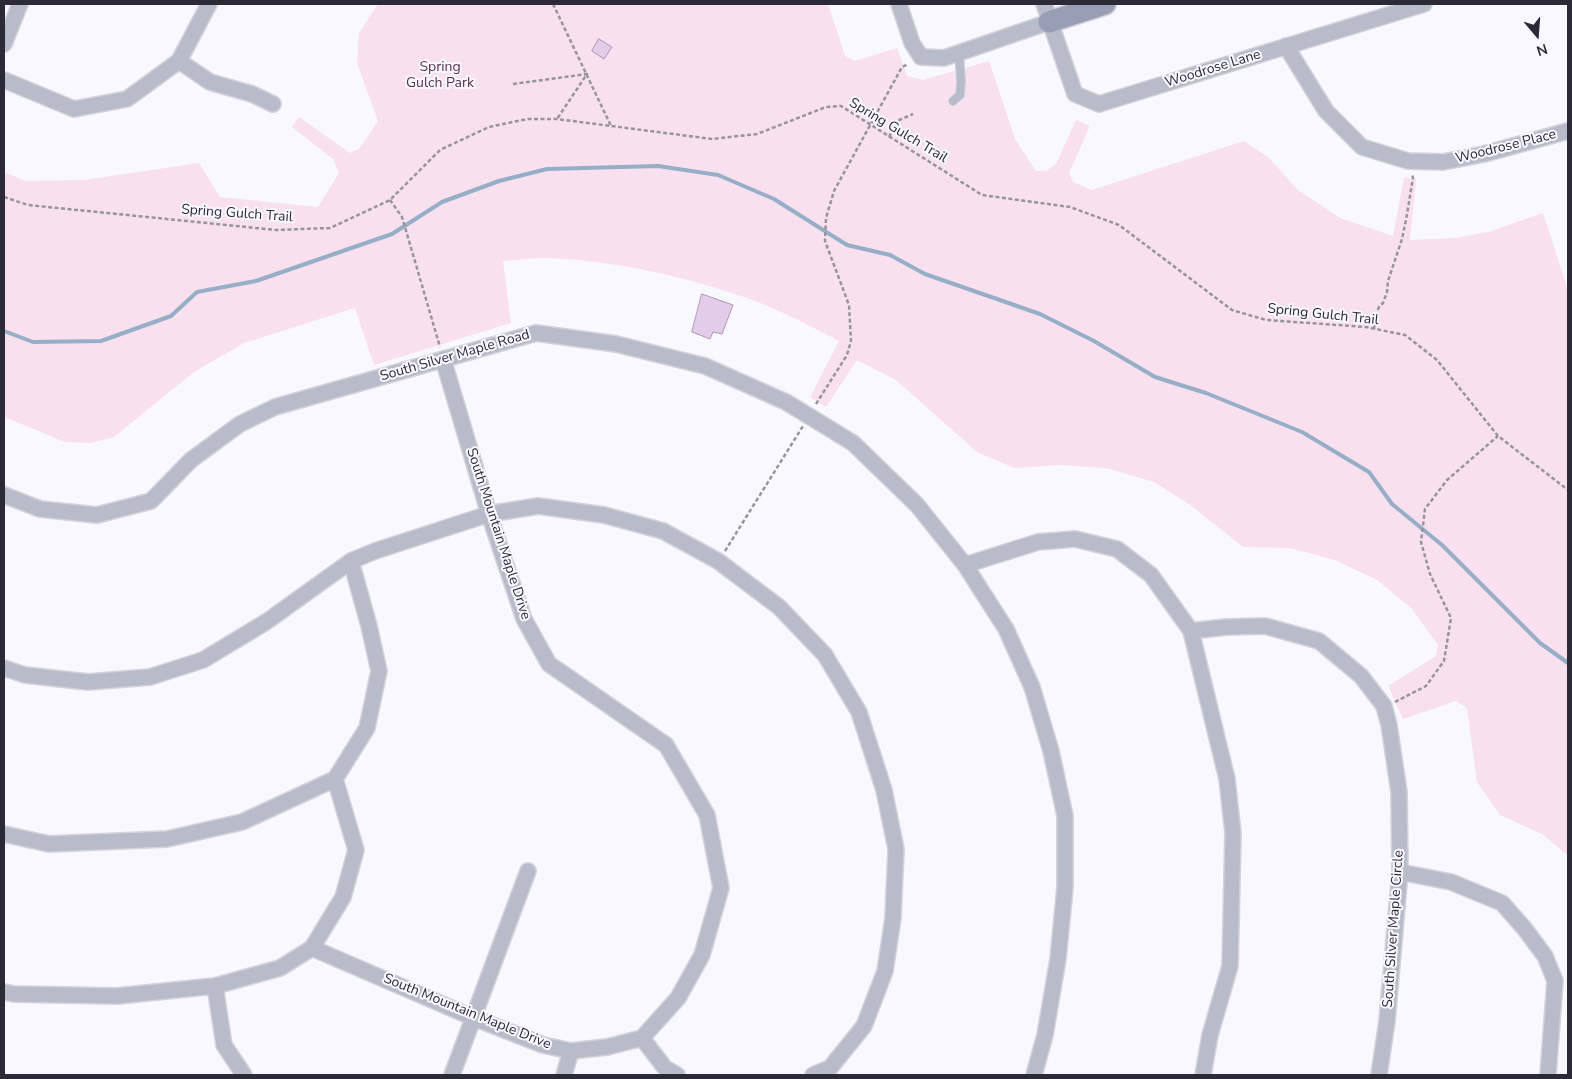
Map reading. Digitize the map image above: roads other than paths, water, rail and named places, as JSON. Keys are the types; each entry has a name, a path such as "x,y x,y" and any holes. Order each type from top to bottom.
{"street":[{"path":"4,44 20,4"},
{"path":"4,80 74,109 127,99 179,61 208,4"},
{"path":"899,4 912,43 921,58 944,58 959,53 1046,13 1105,4"},
{"name":"Woodrose Lane","path":"1046,13 1075,94 1100,104 1424,4"},
{"name":"Woodrose Place","path":"1286,46 1326,111 1362,147 1408,161 1443,162 1484,154 1568,131"},
{"path":"179,61 210,82 252,94 273,104"},
{"name":"South Silver Maple Road","path":"4,495 40,509 97,515 151,500 191,460 240,424 275,407 536,333 616,344 705,366 786,402 853,443 917,505 965,566 1006,629 1032,687 1050,751 1065,816 1065,888 1058,959 1045,1035 1034,1075"},
{"name":"South Mountain Maple Drive","path":"312,948 474,1018 543,1045 571,1050 607,1047 642,1038 678,998 702,955 721,888 707,815 666,745 549,664 524,619 489,514 443,359"},
{"path":"4,668 25,675 88,682 150,678 203,660 266,622 352,561 376,551 489,514 538,506 604,515 663,531 718,561 779,607 825,655 859,712 884,790 896,849 893,918 884,972 864,1026 830,1068 812,1075"},
{"path":"965,566 1038,542 1075,539 1117,549 1151,575 1191,631 1227,779 1233,833 1230,966 1210,1035 1203,1075"},
{"path":"4,834 49,844 167,839 242,822 335,779 367,728 379,671 352,561"},
{"name":"South Silver Maple Circle","path":"1191,631 1226,627 1265,626 1319,641 1361,676 1384,706 1389,725 1399,792 1400,872 1387,1021 1379,1075"},
{"path":"4,992 14,994 117,996 215,986 280,968 312,948 343,898 356,850 335,779"},
{"path":"452,1075 528,871"},
{"path":"1400,872 1451,882 1502,903 1545,956 1555,980 1548,1075"},
{"path":"215,986 224,1045 244,1075"},
{"path":"642,1038 665,1068 677,1075"},
{"path":"564,1075 571,1050"}],"lane":[{"path":"954,101 960,95 959,53"}],"waterway":[{"path":"4,331 33,342 101,341 171,316 197,292 256,281 392,234 442,202 499,181 547,169 658,166 718,175 774,199 847,245 890,255 925,274 1040,314 1094,341 1155,377 1206,393 1302,432 1369,472 1392,504 1442,545 1540,643 1568,663"}],"park label":[{"name":"Spring Gulch Park","path":"440,76"}]}
